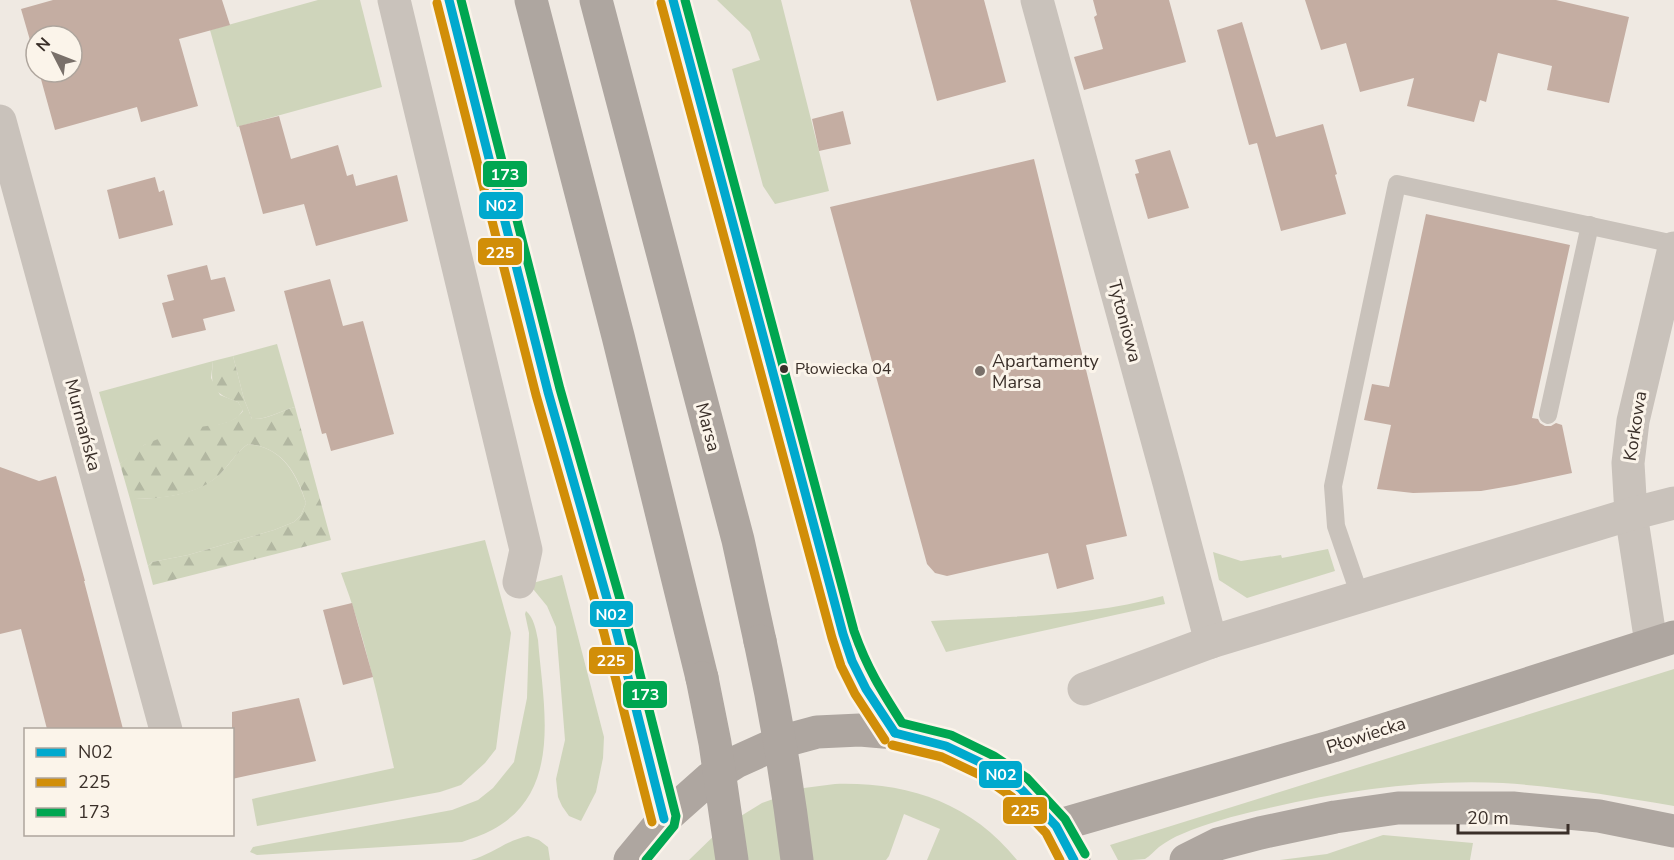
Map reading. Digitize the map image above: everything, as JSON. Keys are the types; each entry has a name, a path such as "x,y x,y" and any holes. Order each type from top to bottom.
{"main road":[{"path":"449,0 548,392 616,630 664,819"},
{"path":"531,0 618,336 702,678 715,743 732,860"},
{"name":"Marsa","path":"596,0 740,550 768,676 790,804 797,860"},
{"path":"672,0 843,634 852,661 866,689 895,734"},
{"name":"Płowiecka","path":"1056,826 1332,746 1662,640"},
{"path":"630,860 664,819 709,779 736,762 780,742 817,732 860,730 895,734 946,746 988,766 1020,788 1056,826 1074,860"},
{"path":"1186,860 1218,844 1260,833 1335,817 1398,808 1512,808 1599,816 1674,831"}],"street":[{"path":"394,0 526,550 519,582"},
{"name":"Tytoniowa","path":"1037,0 1210,642"},
{"name":"Murmańska","path":"0,121 166,728"},
{"name":"Korkowa","path":"1662,640 1631,514 1628,464 1633,421 1674,246"},
{"path":"1084,689 1210,642 1631,514 1674,504"}],"lane":[{"path":"1360,596 1336,526 1333,486 1397,184 1590,225 1674,246"},
{"path":"1548,415 1590,225"}],"green space":[{"path":"318,0 360,0 382,87 237,127 210,30"},
{"path":"717,0 781,0 829,191 775,204 763,186 732,69 760,60 750,32"},
{"path":"277,344 295,407 268,417 252,419 244,399 233,356"},
{"path":"233,356 244,399 252,419 268,417 295,407 331,540 153,585 148,566 152,562 188,555 274,530 294,522 301,515 306,503 293,472 286,463 270,450 248,444 222,472 203,486 166,497 130,499 120,464 135,450 174,433 232,420 243,411 238,402 218,392 212,378 213,361"},
{"path":"213,361 211,378 220,395 238,402 243,410 238,417 229,422 144,445 120,464 99,392"},
{"path":"248,444 270,450 286,463 298,482 306,503 301,515 294,522 274,530 188,555 152,562 148,566 130,499 166,497 203,486 222,472"},
{"path":"485,540 511,633 496,749 485,763 461,785 440,792 257,826 252,799 394,768 364,645 341,573"},
{"path":"1328,549 1335,571 1247,598 1219,580 1213,552 1241,561 1281,555 1282,558"},
{"path":"562,575 604,737 603,758 596,792 581,821 569,816 558,797 556,779 565,740 556,627 547,606 529,584"},
{"path":"1163,596 1165,604 946,652 931,621 1078,612"},
{"path":"526,611 533,621 538,640 545,719 544,745 540,770 530,793 515,814 492,830 462,842 257,855 250,852 253,847 452,810 478,800 493,788 514,762 527,698 529,633"},
{"path":"1674,669 1674,806 1589,792 1503,783 1411,785 1320,797 1230,817 1176,837 1145,859 1118,860 1110,845"},
{"path":"835,784 887,787 935,800 979,823 1017,860 927,860 940,829 904,814 886,860 689,860 723,827 762,803 804,788"},
{"path":"1383,835 1473,843 1470,860 1280,860 1327,854"},
{"path":"528,836 548,847 550,860 471,860 513,841"}],"building":[{"path":"53,0 222,0 230,25 179,39 198,106 141,122 137,107 55,130 42,84 84,84 84,24 25,24 21,9"},
{"path":"910,0 984,0 1006,82 937,101"},
{"path":"1093,0 1169,0 1186,62 1084,90 1074,57 1103,49 1094,17 1097,15"},
{"path":"1305,0 1556,0 1629,17 1609,103 1547,90 1552,66 1498,53 1486,102 1480,100 1474,122 1407,106 1414,78 1360,92 1346,43 1321,50"},
{"path":"1242,22 1276,137 1323,124 1346,214 1281,231 1257,143 1249,145 1217,30"},
{"path":"843,111 851,144 819,151 812,119"},
{"path":"279,116 291,159 338,145 347,176 353,174 356,186 397,175 408,221 316,246 304,204 263,214 239,126"},
{"path":"1170,150 1189,208 1148,219 1135,174 1139,173 1135,160"},
{"name":"Apartamenty Marsa","path":"1034,159 1127,536 1086,545 1094,579 1057,589 1048,553 947,576 935,573 927,564 830,207"},
{"path":"155,177 159,192 164,190 173,225 119,239 107,190"},
{"path":"1426,214 1570,245 1532,418 1538,419 1545,426 1556,423 1562,425 1572,473 1481,491 1413,493 1377,489 1391,425 1364,420 1372,384 1389,387"},
{"path":"207,265 211,280 225,277 235,311 203,319 206,330 172,338 162,303 174,300 167,275"},
{"path":"330,279 343,326 363,321 394,434 331,451 326,433 322,434 284,291"},
{"path":"0,467 39,481 56,476 123,728 47,728 21,629 0,634"},
{"path":"352,603 373,677 343,685 323,610"},
{"path":"299,698 316,761 234,779 232,712"}],"transit line":[{"name":"N02","path":"449,0 548,392 616,630 664,819"},
{"name":"173","path":"461,0 560,389 628,627 676,816 674,826 646,860"},
{"name":"N02","path":"673,0 843,634 852,661 866,689 895,733"},
{"name":"173","path":"685,0 854,631 869,668 902,723 951,735 994,756 1027,778 1065,819 1085,854"},
{"name":"225","path":"437,3 536,395 604,633 652,822"},
{"name":"225","path":"661,3 832,638 841,666 855,694 885,740"},
{"name":"N02","path":"895,733 946,746 988,766 1020,788 1056,826 1074,860"},
{"name":"225","path":"892,745 942,757 982,776 1012,797 1046,833 1060,860"}],"place":[{"name":"Płowiecka 04","path":"784,369"},
{"name":"Apartamenty Marsa","path":"980,371"}]}
